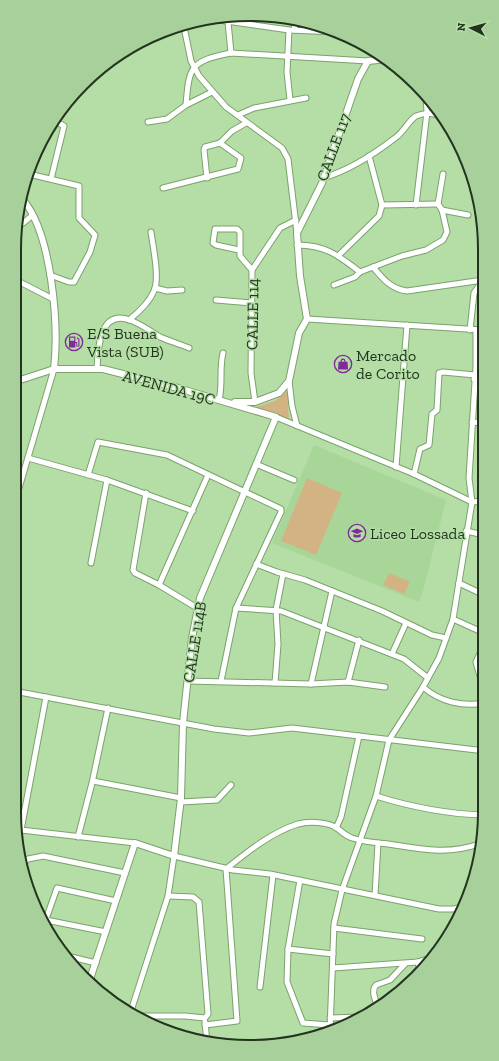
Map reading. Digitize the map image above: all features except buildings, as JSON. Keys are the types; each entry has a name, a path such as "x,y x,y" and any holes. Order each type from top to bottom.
{"street":[{"path":"231,54 228,22 292,30 316,31"},
{"path":"290,100 287,72 293,25"},
{"path":"185,30 194,67 212,92 226,107 238,115 246,123 272,139 282,148 288,159 307,319 300,333 289,381 292,406 297,426"},
{"path":"186,105 188,77 194,67 214,56 231,54 368,61 376,60"},
{"name":"CALLE 117","path":"296,233 323,178 358,79 368,61"},
{"path":"148,122 167,119 186,105 212,92"},
{"path":"238,115 254,108 306,98"},
{"path":"416,205 427,105"},
{"path":"323,178 341,173 369,156 400,134 412,119 427,112 434,114"},
{"path":"207,178 204,150 207,145 220,143 232,131 246,123"},
{"path":"51,179 64,126 60,124"},
{"path":"163,188 207,178 235,170 239,167 239,156 220,143"},
{"path":"338,256 379,216 382,205 369,156"},
{"path":"334,285 355,277 360,272 373,267 402,256 426,250 443,240 447,232 442,210 438,204 443,174"},
{"path":"33,175 78,186 79,218 94,232 95,237 90,252 74,282 69,282 50,275"},
{"path":"21,482 54,369 55,351 53,299 50,275 43,241 33,216 25,203"},
{"path":"382,205 438,204"},
{"path":"442,210 468,215"},
{"path":"22,224 33,216"},
{"name":"CALLE 114","path":"255,402 251,374 252,270 280,228 296,220"},
{"path":"239,250 213,243 216,229 238,229 241,236 239,250 240,256 252,270"},
{"path":"129,320 146,304 155,288 155,263 151,232"},
{"path":"297,244 318,246 338,256 360,272"},
{"path":"373,267 386,282 397,290 407,291 478,281"},
{"path":"21,283 53,299"},
{"path":"330,1026 334,928 342,890 376,796 389,740 423,688 439,658 453,619 466,531 472,502 469,478 475,377 473,330 474,293 478,287"},
{"path":"155,288 168,291 182,290"},
{"path":"216,300 252,304"},
{"path":"97,369 98,342 105,327 116,319 129,320 162,338 190,348"},
{"path":"307,319 478,330"},
{"path":"396,467 407,325"},
{"path":"219,400 222,391 220,366 223,353"},
{"name":"AVENIDA 19C","path":"21,380 54,369 97,369 171,386 276,417"},
{"path":"414,474 420,449 430,445 432,414 437,410 439,373 443,372 478,378"},
{"path":"227,403 255,402 279,393 289,381"},
{"path":"276,417 414,474 472,502 478,502"},
{"name":"CALLE 114B","path":"174,856 181,800 183,723 192,638 197,608 276,417"},
{"path":"472,422 478,422"},
{"path":"88,475 98,442 167,455 244,492 278,506 281,512 236,608 221,681"},
{"path":"28,458 107,480 193,511"},
{"path":"256,464 294,480"},
{"path":"159,585 208,475"},
{"path":"91,563 107,480"},
{"path":"146,493 133,570 135,573 159,585 197,608"},
{"path":"466,531 478,534"},
{"path":"256,564 332,591 382,611 432,635 446,638"},
{"path":"275,683 278,644 276,610 282,574"},
{"path":"459,583 478,592"},
{"path":"311,684 332,591"},
{"path":"236,608 276,610 324,626 404,659 428,678"},
{"path":"453,619 478,630"},
{"path":"392,654 406,623"},
{"path":"348,682 359,640"},
{"path":"478,658 476,662 478,669"},
{"path":"188,681 311,684 348,682 385,688"},
{"path":"423,688 434,697 456,703 478,704"},
{"path":"21,692 183,723 249,733 292,728 478,750"},
{"path":"21,821 46,697"},
{"path":"78,837 93,781 108,708"},
{"path":"336,828 341,817 359,736"},
{"path":"93,781 181,800 217,800 231,785"},
{"path":"376,796 438,811 478,815"},
{"path":"226,869 261,843 299,824 320,823 336,828 351,838 442,851 464,849 475,845"},
{"path":"22,831 135,843 174,856 226,869 273,875 342,890 439,908 456,908"},
{"path":"91,976 135,843"},
{"path":"375,895 378,843"},
{"path":"26,861 43,856 125,873"},
{"path":"133,1008 168,896 174,856"},
{"path":"206,1025 235,1022 237,1020 226,869"},
{"path":"260,987 273,875"},
{"path":"300,880 288,950 287,982 297,1003 302,1021 305,1024 327,1027"},
{"path":"47,916 57,888 116,901"},
{"path":"168,896 193,897 199,902 208,1014 205,1018 206,1036"},
{"path":"50,922 106,932"},
{"path":"334,928 422,939"},
{"path":"288,950 333,954"},
{"path":"74,958 96,963"},
{"path":"333,968 422,961"},
{"path":"376,1001 374,987 390,980 405,963"},
{"path":"147,1015 205,1018"},
{"path":"330,1018 348,1017"}],"shaded area":[{"path":"287,391 289,419 256,407 275,401"},
{"name":"Liceo Lossada","path":"314,445 446,500 419,602 272,543"},
{"path":"307,478 342,493 316,555 281,541"},
{"path":"389,573 410,582 404,594 383,585"}],"place":[{"name":"E/S Buena Vista (SUB)","path":"74,342"},
{"name":"Mercado de Corito","path":"343,364"},
{"name":"Liceo Lossada","path":"357,533"}]}
